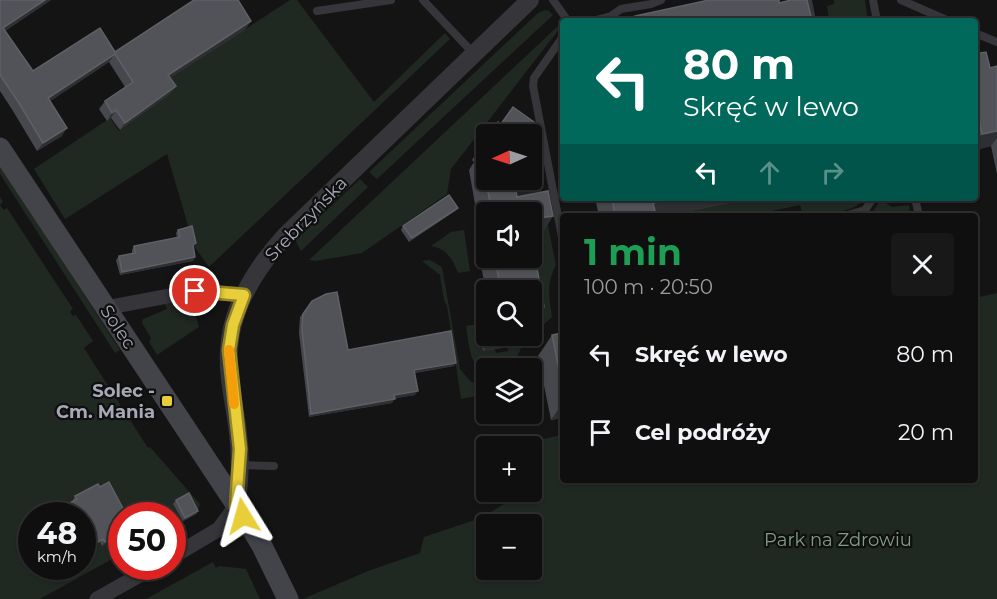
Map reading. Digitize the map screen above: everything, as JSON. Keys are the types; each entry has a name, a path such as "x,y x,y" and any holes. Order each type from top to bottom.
{"main road":[{"name":"Solec","path":"0,148 262,546 288,599"}],"street":[{"name":"Srebrzyńska","path":"236,506 240,465 239,440 229,350 233,325 244,295 264,261 285,236 530,0"},
{"path":"105,308 195,291 244,295"},
{"path":"186,548 219,529 236,506"},
{"path":"97,599 131,580"}],"lane":[{"path":"317,11 391,0"},
{"path":"423,0 474,54"},
{"path":"553,0 566,18"},
{"path":"603,18 621,9 640,10 661,0"},
{"path":"808,0 811,18"},
{"path":"873,0 876,18"},
{"path":"901,0 942,18"},
{"path":"978,34 997,42"},
{"path":"560,41 534,78 533,86 560,227"},
{"path":"859,213 865,210 871,201"},
{"path":"240,465 274,466"}],"green space":[{"path":"290,0 297,0 374,102 445,33 450,39 209,267 194,246 167,154 65,219 34,169 110,118 119,131 168,95 163,83"},
{"path":"834,0 865,0 868,18 829,18 827,6 834,4"},
{"path":"545,10 553,15 377,179 369,172 538,13"},
{"path":"558,26 560,28 486,124 476,124 476,137 451,169 447,194 362,253 316,261 309,260"},
{"path":"0,165 120,350 115,353 0,174"},
{"path":"360,179 368,187 301,251 295,240"},
{"path":"506,190 541,190 556,265 549,297 552,317 542,326 542,280 531,280 531,268 542,268 542,202 508,202"},
{"path":"739,201 862,201 854,207 837,213 802,213 800,205 762,213 681,213"},
{"path":"879,201 885,201 892,207 909,205 910,213 872,213"},
{"path":"0,205 4,210 7,208 73,309 70,312 73,316 76,315 93,341 84,348 148,448 150,447 200,504 197,514 186,520 186,502 108,502 108,561 96,568 96,502 18,502 18,580 74,580 40,599 0,599"},
{"path":"464,230 470,271 458,273 448,255 441,249 431,246 451,232"},
{"path":"430,260 442,267 460,369 470,381 476,384 476,396 461,399 440,275 422,261"},
{"name":"Park na Zdrowiu","path":"997,293 997,599 303,599 368,571 420,553 424,537 476,520 476,580 542,580 542,514 488,514 504,502 542,502 542,439 560,435 560,483 978,483 978,297"},
{"path":"194,300 208,308 194,310 199,327 157,355 149,342 151,338 142,323 143,319 167,309 165,304"},
{"path":"476,324 476,346 483,346 484,351 495,349 496,353 508,351 507,346 522,346 516,358 476,358 476,366 466,326"},
{"path":"213,562 216,568 219,566 246,569 260,599 146,599 180,580 186,580 186,577"}],"building":[{"path":"0,0 45,0 3,28 33,71 100,28 115,52 194,0 238,0 251,21 168,75 176,86 125,123 116,110 112,113 105,101 133,82 115,54 48,98 67,128 43,143 0,75"},
{"path":"709,0 779,0 779,3 807,0 811,18 636,18 635,16"},
{"path":"986,52 990,68 997,66 997,131 982,134 978,117 978,53"},
{"path":"513,107 537,124 501,124"},
{"path":"488,190 516,190 517,197 548,191 553,216 542,218 542,202 490,202"},
{"path":"449,195 458,208 412,238 403,226"},
{"path":"612,201 663,201 653,203 655,211 614,213"},
{"path":"192,226 196,243 193,245 195,257 122,272 119,256 135,253 134,246 180,237 178,230"},
{"path":"497,268 537,268 539,280 499,280"},
{"path":"337,292 348,350 451,331 456,363 414,370 418,391 394,395 395,399 311,414 302,329 303,314 312,301 326,294"},
{"path":"560,333 560,374 552,335"},
{"path":"109,482 120,502 108,502 108,540 105,542 103,539 96,543 96,502 72,502 77,499 75,496 98,484 100,487"},
{"path":"189,493 198,511 186,517 186,502 176,500"}],"slow traffic":[{"path":"229,350 234,404"}],"place":[{"name":"Solec - Cm. Mania","path":"167,401"}],"route":[{"path":"195,291 244,295 233,325 229,350 240,449 240,476 236,506 243,516"}]}
